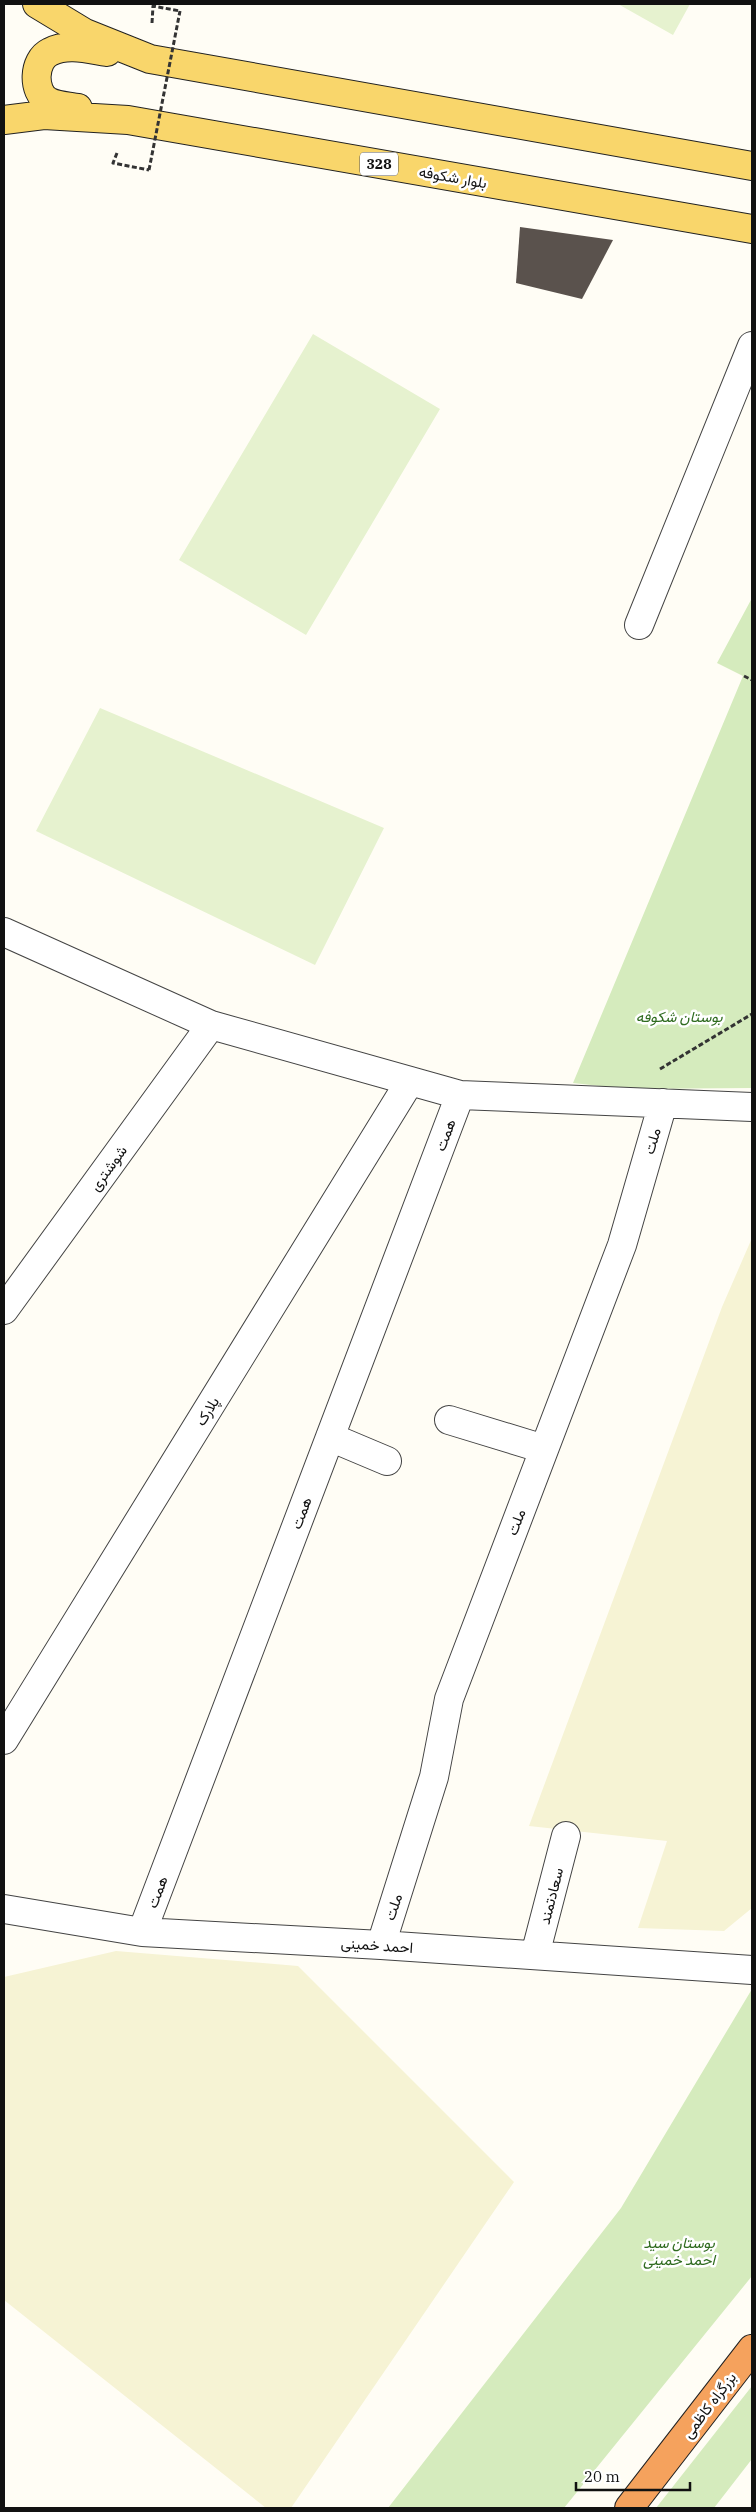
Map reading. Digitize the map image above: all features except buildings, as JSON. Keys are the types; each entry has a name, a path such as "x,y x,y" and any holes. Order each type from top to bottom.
{"highway":[{"name":"بزرگراه کاظمی","path":"629,2508 752,2349"}],"main road":[{"path":"38,4 85,33 150,59"},
{"path":"128,120 48,101 38,90 36,73 48,52 70,47 150,59 752,166"},
{"name":"بلوار شکوفه","path":"4,120 44,115 128,120 752,229"}],"street":[{"path":"639,625 752,346"},
{"path":"4,932 212,1025 460,1095 752,1107"},
{"name":"شوشتری","path":"4,1310 212,1025"},
{"name":"پلارک","path":"4,1740 410,1081"},
{"name":"همت","path":"142,1932 460,1095"},
{"name":"ملت","path":"381,1945 434,1777 449,1699 622,1245 664,1103"},
{"path":"449,1420 544,1449"},
{"path":"330,1437 387,1461"},
{"name":"سعادتمند","path":"536,1956 566,1836"},
{"name":"احمد خمینی","path":"4,1910 142,1932 381,1945 752,1970"}],"path":[{"path":"113,163 149,170 180,12 153,6"},
{"path":"744,676 752,680"},
{"path":"652,1074 752,1014"}],"shaded area":[{"path":"752,1238 752,1908 724,1931 638,1928 667,1841 529,1826 722,1307"},
{"path":"116,1951 298,1966 514,2182 291,2508 266,2508 4,2300 4,1977"}],"green space":[{"path":"618,4 690,4 673,35"},
{"path":"313,334 440,409 306,635 179,560"},
{"name":"بوستان شکوفه","path":"752,598 752,1088 627,1089 573,1083 743,676 717,663"},
{"path":"100,708 384,828 315,965 36,831"},
{"name":"بوستان سید احمد خمینی","path":"752,1989 752,2276 564,2508 388,2508 621,2208"},
{"path":"752,2386 752,2459 714,2508 656,2508"}]}
